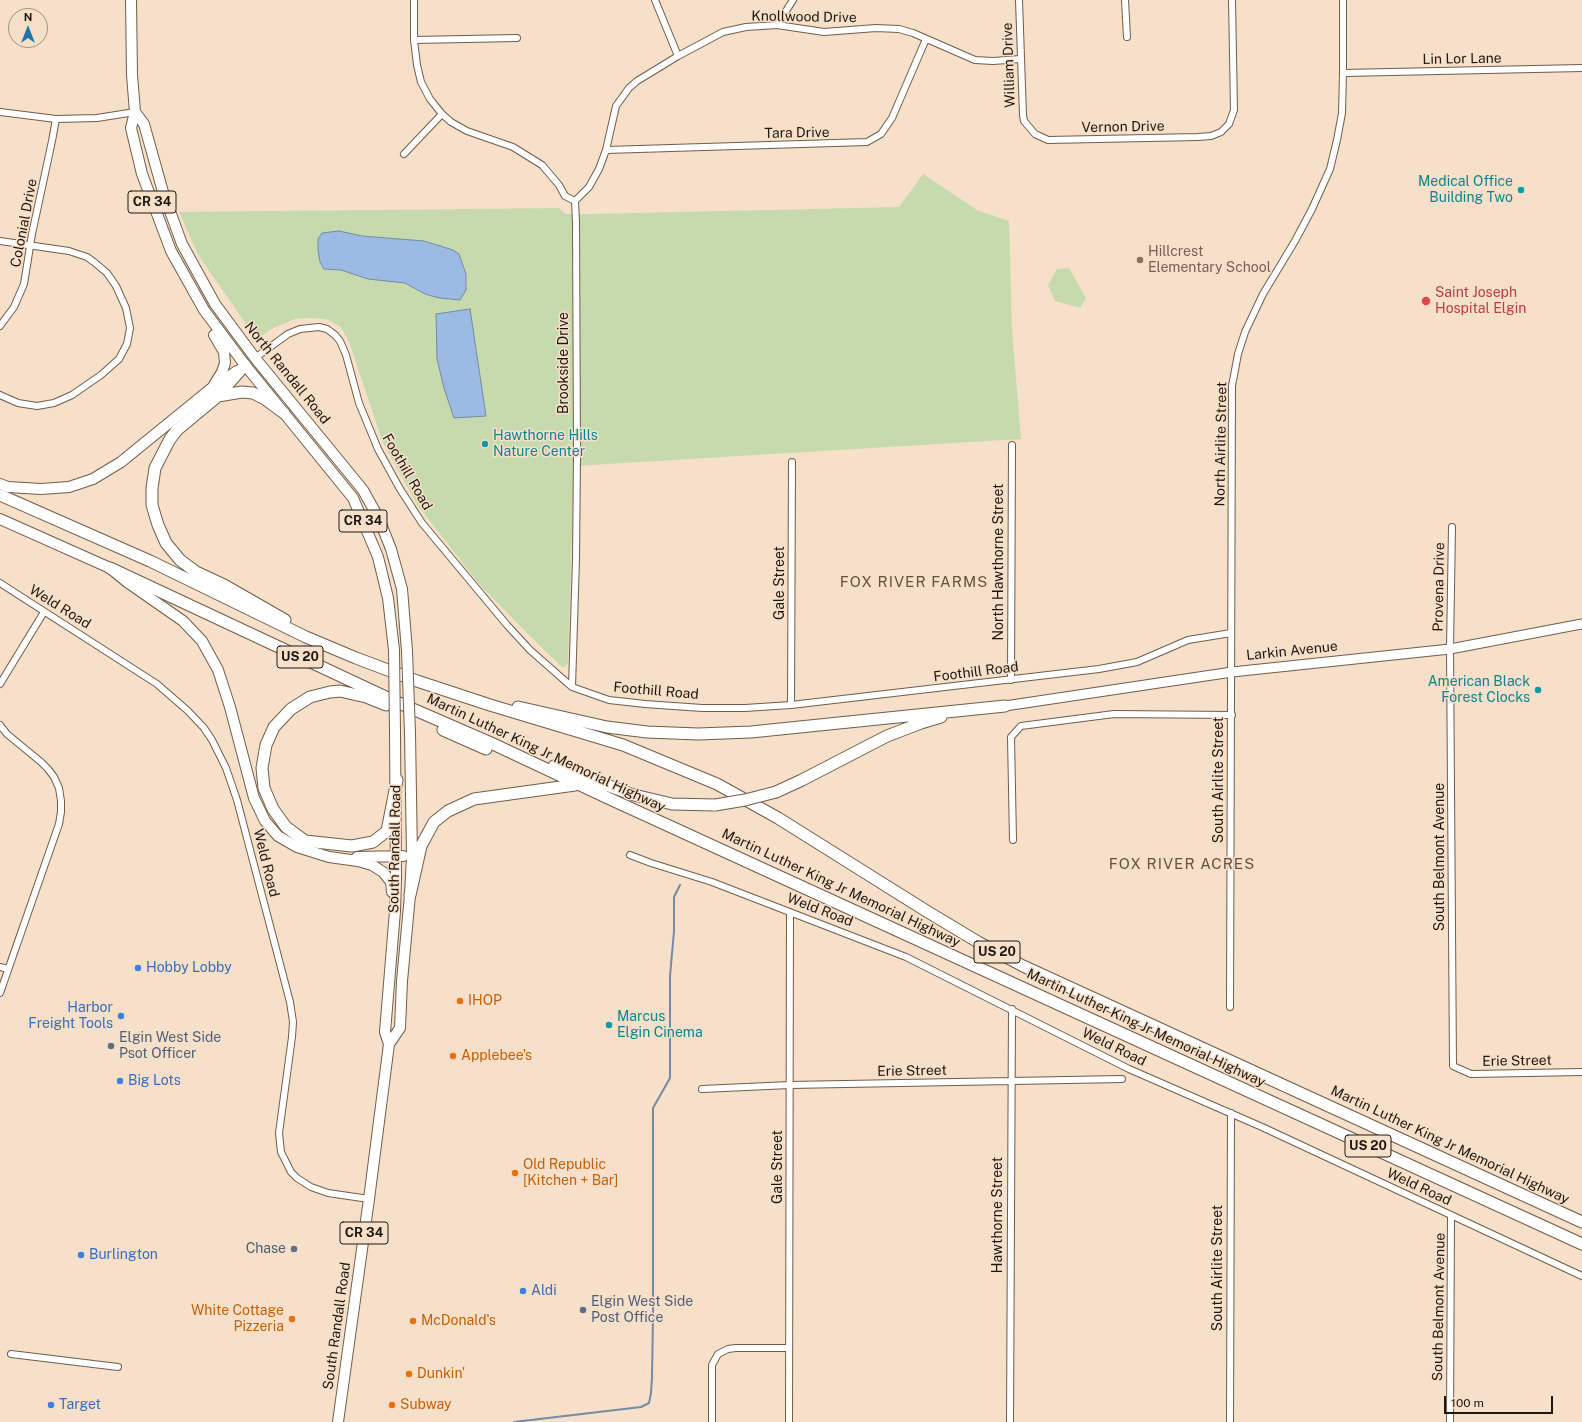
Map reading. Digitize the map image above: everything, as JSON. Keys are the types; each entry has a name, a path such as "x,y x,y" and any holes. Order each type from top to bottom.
{"highway":[{"path":"245,366 215,392 177,430 163,450 155,468 152,488 152,505 158,525 166,543 180,560 196,572 224,585 284,619 306,637"},
{"path":"215,392 253,393 265,399 284,413"},
{"name":"US 20","path":"0,495 150,561 306,637"},
{"name":"Martin Luther King Jr Memorial Highway","path":"110,568 392,700 491,743 1582,1244"},
{"name":"Martin Luther King Jr Memorial Highway","path":"306,637 417,681 490,705 623,745 716,784 778,818 928,912 1022,966 1582,1222"},
{"path":"417,681 607,727 647,732 752,732 1005,706"},
{"path":"396,780 387,831 373,842 352,846 340,846 305,841 286,827 273,809 264,788 262,768 266,745 274,727 290,709 310,697 340,691 366,696 469,742 608,798"},
{"path":"491,743 634,795 672,804 715,805 745,800 776,792 851,754 901,731 947,716 1005,706"},
{"path":"410,895 421,846 434,822 448,811 474,799 575,785"}],"main road":[{"name":"North Randall Road","path":"131,0 132,75 135,112 131,128 142,174 171,252 204,310 245,366 353,498 378,558 388,598 394,650"},
{"name":"North Randall Road","path":"135,112 144,124 163,192 182,244 215,304 255,358 363,490 373,508 391,549 402,589 407,651"},
{"path":"0,484 8,487 41,489 69,487 93,479 121,462 215,392 222,372 224,352 222,346 196,307 191,287"},
{"name":"US 20","path":"0,519 110,568"},
{"path":"110,568 127,582 183,621 202,641 218,670 230,707 254,798 265,820 278,836 297,847 329,858 358,861 372,865 382,872 391,882 395,911"},
{"name":"Larkin Avenue","path":"1005,706 1232,672 1450,649 1582,624"},
{"name":"South Randall Road","path":"338,1422 389,1044 385,1032 395,911 396,856 394,650"},
{"name":"South Randall Road","path":"389,1044 400,1028 402,981 412,856 407,651"},
{"path":"329,858 412,856"}],"street":[{"path":"414,0 414,40 421,82 430,99 442,114 451,122 467,131 513,147 529,156 542,165 551,175 565,196 575,201"},
{"path":"655,0 678,56"},
{"path":"777,25 793,0"},
{"name":"William Drive","path":"1019,0 1022,115 1029,128"},
{"path":"1125,0 1127,37"},
{"name":"Vernon Drive","path":"1029,128 1039,137 1048,140 1198,137 1211,136 1221,132 1229,124 1234,110 1232,0"},
{"name":"North Airlite Street","path":"1232,672 1232,386 1237,360 1245,332 1263,294 1309,216 1330,169 1342,114 1343,0"},
{"name":"Knollwood Drive","path":"575,201 589,187 599,169 606,150 616,106 637,81 678,56 723,32 746,27 777,25 824,32 876,28 899,29 975,60 993,61 1020,59"},
{"path":"414,40 517,38"},
{"name":"Tara Drive","path":"606,150 867,142 881,134 892,118 926,39"},
{"name":"Lin Lor Lane","path":"1343,73 1582,68"},
{"path":"0,112 56,119 97,118 135,112"},
{"path":"404,154 442,114"},
{"name":"Colonial Drive","path":"0,326 8,317 20,296 28,268 56,119"},
{"name":"Brookside Drive","path":"572,687 577,463 575,201"},
{"path":"0,241 69,251 87,257 101,267 112,279 126,308 129,320 129,335 124,351 113,365 86,385 62,400 37,406 18,403 0,395"},
{"name":"Foothill Road","path":"255,358 288,334 300,329 319,327 327,329 335,335 340,341 346,355 365,420 378,449 413,510 518,638 572,687 609,700 645,704 724,708 791,705 1099,670 1137,662 1188,640 1231,633"},
{"name":"North Hawthorne Street","path":"1011,680 1012,444"},
{"name":"Gale Street","path":"791,705 792,462"},
{"name":"Provena Drive","path":"1450,649 1452,527"},
{"name":"Weld Road","path":"0,584 128,665 167,692 198,720 220,754 232,784 244,826 292,1012 292,1037 279,1132 281,1152 291,1172 311,1187 328,1193 369,1199"},
{"path":"0,684 44,612"},
{"name":"South Belmont Avenue","path":"1450,649 1453,1066"},
{"name":"South Airlite Street","path":"1230,1007 1232,672"},
{"path":"1013,840 1011,737 1021,726 1114,714 1232,714"},
{"path":"0,725 7,734 48,769 58,786 61,801 59,824 0,993"},
{"name":"Weld Road","path":"630,855 712,882 906,957 1012,1009 1128,1069 1231,1113 1582,1276"},
{"name":"Gale Street","path":"789,1422 790,912"},
{"path":"0,967 8,969"},
{"name":"Hawthorne Street","path":"1010,1422 1012,1009"},
{"name":"Erie Street","path":"1453,1066 1471,1074 1582,1072"},
{"name":"Erie Street","path":"702,1089 790,1085 1122,1079"},
{"name":"South Airlite Street","path":"1230,1422 1231,1113"},
{"name":"South Belmont Avenue","path":"1450,1422 1451,1215"},
{"path":"712,1422 712,1365 718,1354 728,1349 736,1348 789,1348"},
{"path":"11,1354 118,1367"}],"green space":[{"name":"Hawthorne Hills Nature Center","path":"923,174 977,210 1009,221 1012,330 1021,439 574,466 568,663 563,668 480,585 418,506 383,443 349,342 340,326 325,319 295,319 271,329 259,338 246,324 198,255 179,212 559,208 565,214 588,214 899,207"},
{"path":"1069,268 1086,298 1080,308 1055,301 1048,285 1057,269"}],"water":[{"path":"339,231 362,236 424,241 453,250 459,254 466,274 466,290 460,300 439,298 425,294 405,283 368,279 341,270 324,269 320,262 318,239 322,233"},
{"path":"470,309 486,416 454,418 444,388 437,359 436,314"}],"waterway":[{"path":"514,1422 641,1407 649,1403 652,1377 653,1317 653,1108 670,1078 670,976 674,931 674,897 680,885"}],"place":[{"name":"Medical Office Building Two","path":"1521,190"},
{"name":"Hillcrest Elementary School","path":"1140,260"},
{"name":"Saint Joseph Hospital Elgin","path":"1426,301"},
{"name":"Hawthorne Hills Nature Center","path":"485,444"},
{"name":"American Black Forest Clocks","path":"1538,690"},
{"name":"Hobby Lobby","path":"138,968"},
{"name":"IHOP","path":"460,1001"},
{"name":"Harbor Freight Tools","path":"121,1016"},
{"name":"Marcus Elgin Cinema","path":"609,1025"},
{"name":"Elgin West Side Psot Officer","path":"111,1046"},
{"name":"Applebee's","path":"453,1056"},
{"name":"Big Lots","path":"120,1081"},
{"name":"Old Republic [Kitchen + Bar]","path":"515,1173"},
{"name":"Chase","path":"294,1249"},
{"name":"Burlington","path":"81,1255"},
{"name":"Aldi","path":"523,1291"},
{"name":"Elgin West Side Post Office","path":"583,1310"},
{"name":"White Cottage Pizzeria","path":"292,1319"},
{"name":"McDonald's","path":"413,1321"},
{"name":"Dunkin'","path":"409,1374"},
{"name":"Target","path":"51,1405"},
{"name":"Subway","path":"392,1405"}],"district":[{"name":"FOX RIVER FARMS","path":"914,582"},
{"name":"FOX RIVER ACRES","path":"1182,864"}]}
